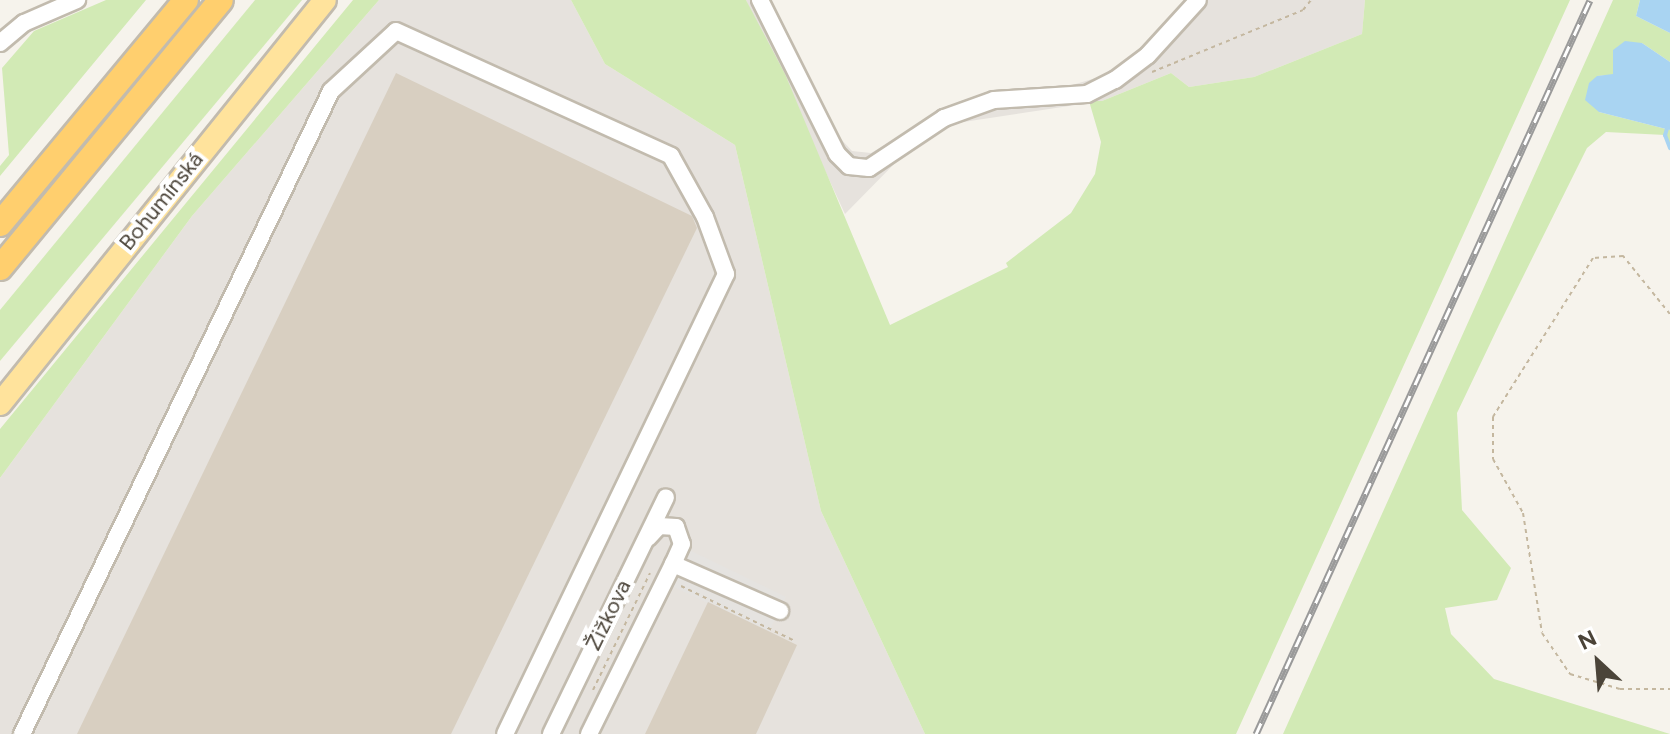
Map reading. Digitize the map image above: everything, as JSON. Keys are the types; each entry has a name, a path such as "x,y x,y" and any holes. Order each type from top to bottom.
{"highway":[{"path":"0,224 186,0"},
{"path":"0,268 221,0"}],"main road":[{"name":"Bohumínská","path":"0,404 325,0"}],"street":[{"path":"0,43 24,23 77,0"},
{"path":"760,0 837,154 849,166 869,168 944,118 994,100 1087,94 1115,80 1148,55 1198,0"},
{"path":"22,734 331,91 396,31 671,156 705,217 726,274 505,734"},
{"name":"Žižkova","path":"551,734 666,497"},
{"path":"589,734 670,572 682,539 672,525 659,526 638,551"},
{"path":"670,572 780,611"}],"path":[{"path":"1146,75 1303,10 1311,0"},
{"path":"1670,314 1623,256 1593,258 1493,417 1493,459 1523,513 1542,633 1570,674 1620,689 1670,689"},
{"path":"670,572 795,641"}],"shaded area":[{"path":"379,0 571,0 605,64 735,145 821,511 925,734 0,734 0,478 192,216"},
{"path":"746,0 769,0 840,138 852,151 871,153 960,101 1069,86 1109,74 1157,38 1188,0 1365,0 1362,34 1254,77 1189,87 1171,73 1102,101 950,124 902,156 845,214"},
{"path":"687,549 786,597 769,632 670,585"}],"green space":[{"path":"106,0 146,0 0,176 0,166 9,155 2,68 34,31"},
{"path":"255,0 302,0 0,361 0,310"},
{"path":"353,0 379,0 192,216 0,478 0,429"},
{"path":"571,0 746,0 785,74 890,325 1008,267 1006,263 1071,213 1095,174 1101,142 1089,101 1102,101 1171,73 1189,87 1254,77 1362,34 1365,0 1570,0 1236,734 925,734 821,511 735,145 605,64"},
{"path":"1613,0 1640,0 1636,16 1670,33 1670,62 1642,43 1613,75 1597,76 1599,112 1670,130 1670,148 1665,135 1606,132 1587,148 1499,325 1457,413 1462,510 1511,568 1497,600 1445,608 1451,634 1494,679 1670,734 1283,734"}],"water":[{"path":"1640,0 1670,0 1670,33 1636,16"},
{"path":"1625,41 1642,43 1670,62 1670,130 1599,112 1585,100 1589,83 1597,76 1613,74 1613,50"}],"building":[{"path":"396,73 692,216 697,228 451,734 77,734"},
{"path":"708,602 797,645 756,734 645,734"}],"waterway":[{"path":"1670,118 1665,135 1670,148"}],"railway":[{"path":"1256,734 1590,0"}]}
